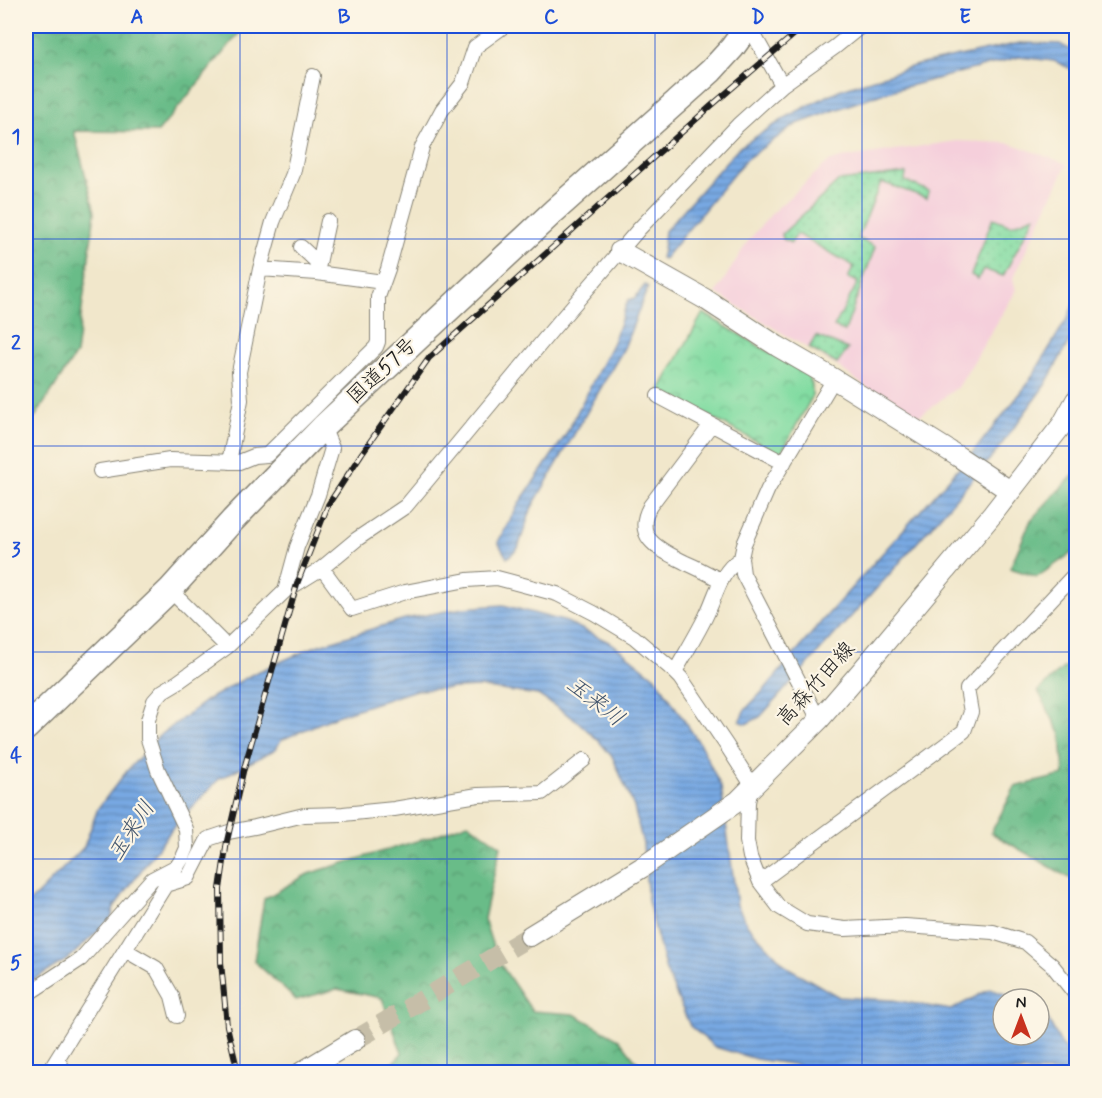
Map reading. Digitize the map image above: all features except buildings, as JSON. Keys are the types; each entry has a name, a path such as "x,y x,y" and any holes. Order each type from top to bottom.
{"highway":[{"name":"国道57号","path":"26,728 170,590 323,427 554,211 711,71 748,26"}],"main road":[{"path":"620,251 705,299 1010,491"},
{"name":"高森竹田線","path":"530,936 617,883 738,801 819,720 863,669 1010,491 1062,425 1077,400"},
{"path":"302,1072 355,1040"}],"street":[{"path":"100,471 170,460 239,462 254,456 267,455 376,347 378,297 422,147 442,110 463,83 475,47 504,26"},
{"path":"748,26 782,85"},
{"path":"49,1072 187,848 186,829 158,770 148,740 148,720 154,701 163,691 227,647 285,591 322,568 357,539 406,506 620,251 738,125 782,85 861,26"},
{"path":"229,462 241,400 239,372 260,269 273,222 293,174 313,76"},
{"path":"318,268 328,221"},
{"path":"301,247 318,268"},
{"path":"260,269 318,268 383,282"},
{"path":"819,720 743,574 741,558 744,544 768,489 834,379"},
{"path":"658,396 784,463"},
{"path":"711,424 650,506 645,514 644,525 649,540 659,549 720,580"},
{"path":"285,591 297,547 318,495 332,448 323,427"},
{"path":"675,672 706,617 720,580 732,563 741,558"},
{"path":"322,568 352,609 405,592 467,580 496,578 557,594 594,613 634,637 681,678 752,785 747,802 747,841 750,857 760,882 779,907 807,924 845,929 906,926 993,932 1025,942 1052,965 1077,995"},
{"path":"760,882 964,731 971,712 967,689 1077,573"},
{"path":"170,590 227,647"},
{"path":"165,885 188,878 208,839 229,832 304,815 343,814 478,795 542,793 584,760"},
{"path":"26,995 81,959 152,879 176,866"},
{"path":"125,950 156,968 172,996 177,1016"},
{"path":"57,1059 65,1072"}],"shaded area":[{"path":"957,141 1010,143 1067,164 1013,278 1016,291 959,386 913,421 840,368 716,293 748,241 773,212 828,162 841,158"}],"green space":[{"path":"26,26 245,26 158,132 74,131 95,212 76,354 26,431"},
{"path":"906,173 905,181 929,191 927,198 881,182 858,238 875,247 845,331 834,327 858,282 848,278 854,266 797,234 791,243 783,239 782,234 839,181"},
{"path":"1035,216 1003,276 983,269 978,279 971,275 993,218 1011,225"},
{"path":"703,313 808,375 812,385 812,397 782,451 776,452 660,390"},
{"path":"816,336 848,349 837,364 809,348"},
{"path":"1076,473 1076,550 1037,577 1010,568 1031,520"},
{"path":"1076,664 1076,904 1075,881 991,833 1015,787 1064,775 1061,735 1038,691 1063,668"},
{"path":"468,823 501,846 484,919 497,959 532,1011 574,1014 619,1039 642,1068 656,1072 384,1072 402,1053 382,998 337,989 296,1000 254,961 264,899 308,874"}],"water":[{"path":"1020,43 1060,44 1076,53 1076,71 1054,61 1019,57 879,94 797,124 745,160 664,259 661,258 665,231 738,148 792,114 839,90 917,65"},
{"path":"645,285 648,287 624,348 532,507 518,548 507,558 498,542 520,502 565,436 613,342 628,300 635,298"},
{"path":"1076,299 1076,329 1045,385 996,452 760,717 746,724 740,721 744,711 979,445 1027,385 1067,319"},
{"name":"玉来川","path":"503,605 567,622 613,644 656,678 700,744 721,787 737,905 748,926 787,967 839,997 893,1000 951,1010 991,989 991,1047 1051,1047 1051,1025 1063,1047 1076,1056 1076,1072 846,1072 756,1059 715,1047 690,1026 666,971 648,901 643,844 634,807 613,758 599,741 575,719 538,695 479,687 416,690 336,716 281,740 276,749 219,779 172,829 114,907 111,919 68,959 26,984 26,905 84,847 98,808 126,772 158,737 207,700 253,674 316,646 405,619 463,608"}],"tunnel":[{"path":"355,1040 530,936"}],"railway":[{"path":"238,1072 227,1026 221,962 220,889 227,841 243,772 297,584 328,505 429,358 804,26"}]}
